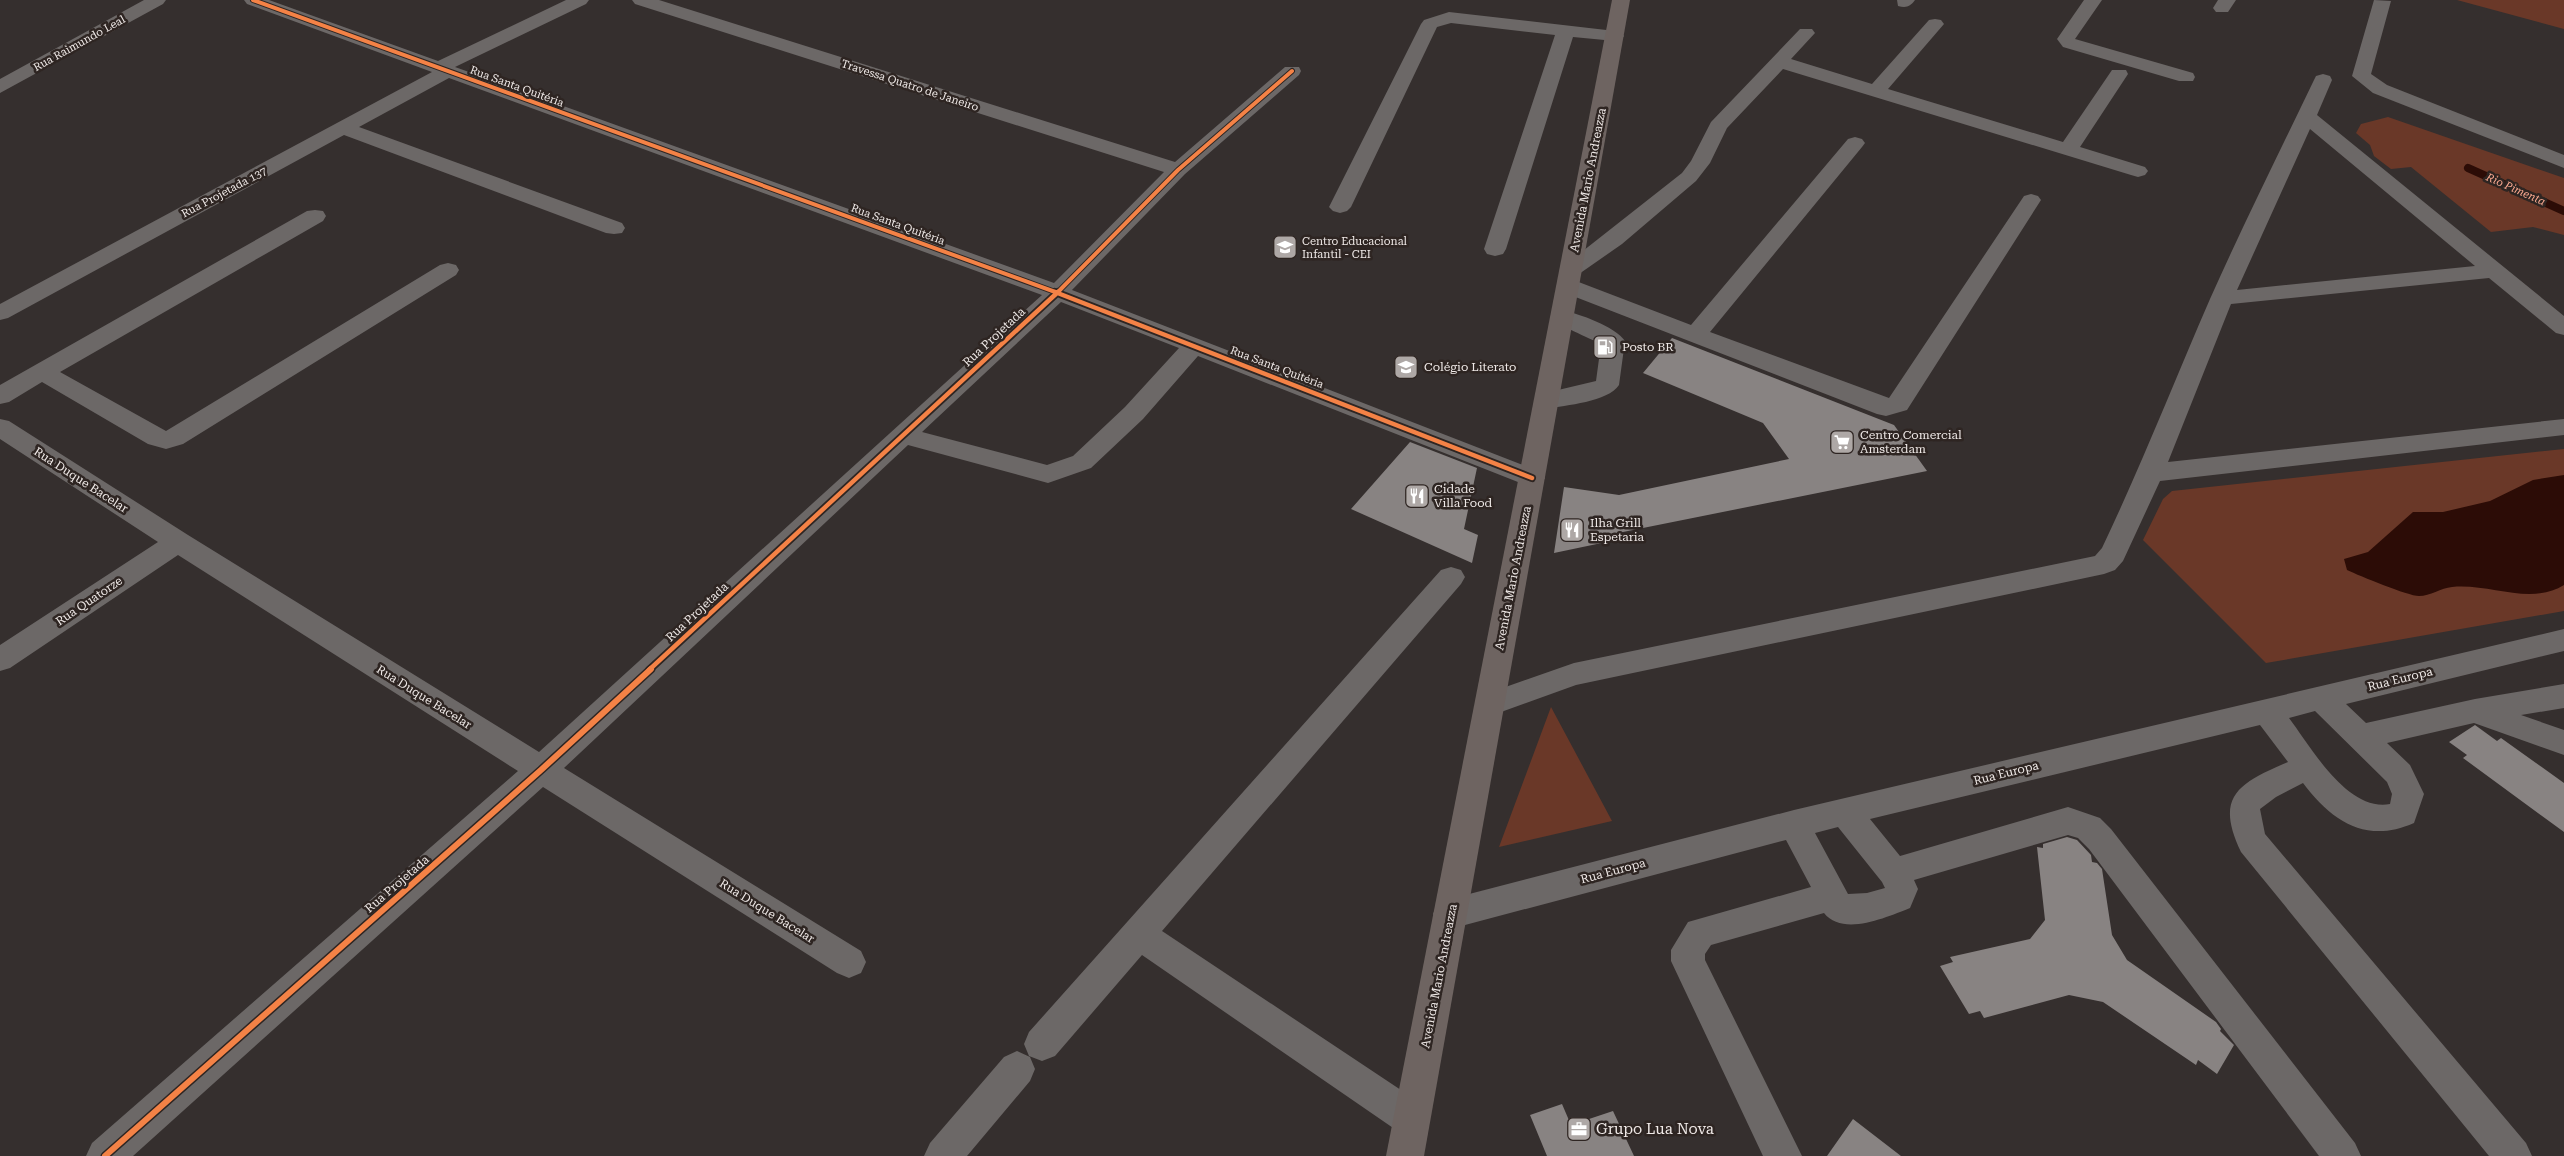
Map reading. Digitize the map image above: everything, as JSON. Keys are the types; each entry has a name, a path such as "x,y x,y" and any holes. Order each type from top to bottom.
{"main road":[{"name":"Avenida Mario Andreazza","path":"1405,1156 1621,0"}],"street":[{"name":"Rua Raimundo Leal","path":"0,87 158,0"},
{"name":"Rua Santa Quitéria","path":"253,0 1057,293 1532,478"},
{"name":"Rua Projetada 137","path":"0,312 344,128 443,70 580,0"},
{"name":"Travessa Quatro de Janeiro","path":"641,0 1178,170"},
{"path":"2093,0 2066,40 2068,43 2186,77"},
{"path":"2382,1 2361,76 2380,89 2564,162"},
{"path":"1340,207 1430,24 1449,17 1615,36"},
{"path":"1876,91 1935,24"},
{"path":"1495,249 1566,29"},
{"path":"1806,33 1718,126 1700,163 1688,177 1569,278 1695,335 1886,408 1892,408 1898,404 2031,200"},
{"path":"1780,62 2138,171"},
{"name":"Rua Projetada","path":"105,1156 541,770 1057,293 1178,170 1292,71"},
{"path":"2068,150 2119,74"},
{"path":"1490,704 1574,674 2094,567 2104,563 2112,554 2150,473 2222,298 2323,80"},
{"path":"2306,116 2564,328"},
{"path":"344,128 614,228"},
{"path":"1695,335 1855,143"},
{"path":"0,396 315,216"},
{"path":"42,372 156,438 166,440 174,438 448,270"},
{"path":"2222,298 2494,271"},
{"path":"1546,401 1596,391 1607,385 1613,341 1588,327 1562,317"},
{"path":"903,435 1048,474 1082,462 1134,413 1194,346"},
{"name":"Rua Duque Bacelar","path":"0,427 178,542 850,962"},
{"path":"2150,473 2564,427"},
{"name":"Rua Quatorze","path":"0,660 178,542"},
{"path":"1042,1044 1451,577"},
{"name":"Rua Europa","path":"1450,914 1794,824 2564,640"},
{"path":"2353,730 2564,696"},
{"path":"2267,710 2330,795 2354,811 2379,820 2393,819 2404,813 2408,794 2405,784 2398,774 2320,698"},
{"path":"2474,711 2564,743"},
{"path":"2309,767 2255,793 2246,805 2246,825 2252,842 2512,1156"},
{"path":"1794,824 1837,905 1847,911 1857,911 1898,898 1902,889 1894,872 1845,812"},
{"path":"1894,872 2068,821 2089,828 2100,839 2342,1156"},
{"path":"1783,1156 1688,961 1688,950 1700,932 1832,896"},
{"path":"1137,934 1412,1119"},
{"path":"942,1156 1017,1069"}],"shaded area":[{"path":"2457,0 2564,0 2564,29"},
{"path":"2388,117 2564,178 2564,235 2533,227 2491,232 2411,167 2391,169 2374,156 2370,145 2356,133 2361,124"},
{"path":"2564,449 2564,611 2266,663 2143,540 2163,499 2172,491"},
{"path":"2564,475 2564,585 2551,591 2538,594 2524,594 2481,588 2452,587 2419,596 2395,589 2347,570 2344,559 2368,552 2413,512 2443,512 2490,501 2533,480"},
{"path":"1551,707 1612,821 1499,847"}],"building":[{"name":"Centro Comercial Amsterdam","path":"1672,338 1894,425 1927,471 1613,534 1616,540 1554,553 1564,487 1619,495 1789,459 1763,423 1643,373"},
{"name":"Cidade Villa Food","path":"1410,442 1477,468 1464,529 1478,535 1472,563 1351,509"},
{"path":"2475,725 2497,741 2501,738 2564,783 2564,832 2463,758 2467,755 2449,742"},
{"path":"2067,837 2077,840 2091,855 2092,862 2097,863 2102,869 2112,935 2127,960 2216,1022 2221,1029 2220,1031 2234,1045 2217,1074 2198,1060 2196,1065 2103,1002 2069,995 1984,1018 1980,1011 1969,1014 1940,966 1953,962 1950,957 2030,939 2045,920 2037,847 2043,848 2043,844"},
{"name":"Grupo Lua Nova","path":"1562,1104 1571,1125 1613,1111 1634,1156 1547,1156 1530,1115"},
{"path":"1853,1119 1901,1156 1827,1156"}],"waterway":[{"name":"Rio Pimenta","path":"2468,168 2564,211"}],"cycle path":[{"path":"253,0 1043,287 1532,478"},
{"path":"105,1156 541,770 1057,293 1178,170 1292,71"}],"place":[{"name":"Centro Educacional Infantil - CEI","path":"1285,247"},
{"name":"Posto BR","path":"1605,347"},
{"name":"Colégio Literato","path":"1406,367"},
{"name":"Centro Comercial Amsterdam","path":"1842,442"},
{"name":"Cidade Villa Food","path":"1417,496"},
{"name":"Ilha Grill Espetaria","path":"1572,530"},
{"name":"Grupo Lua Nova","path":"1579,1129"}]}
